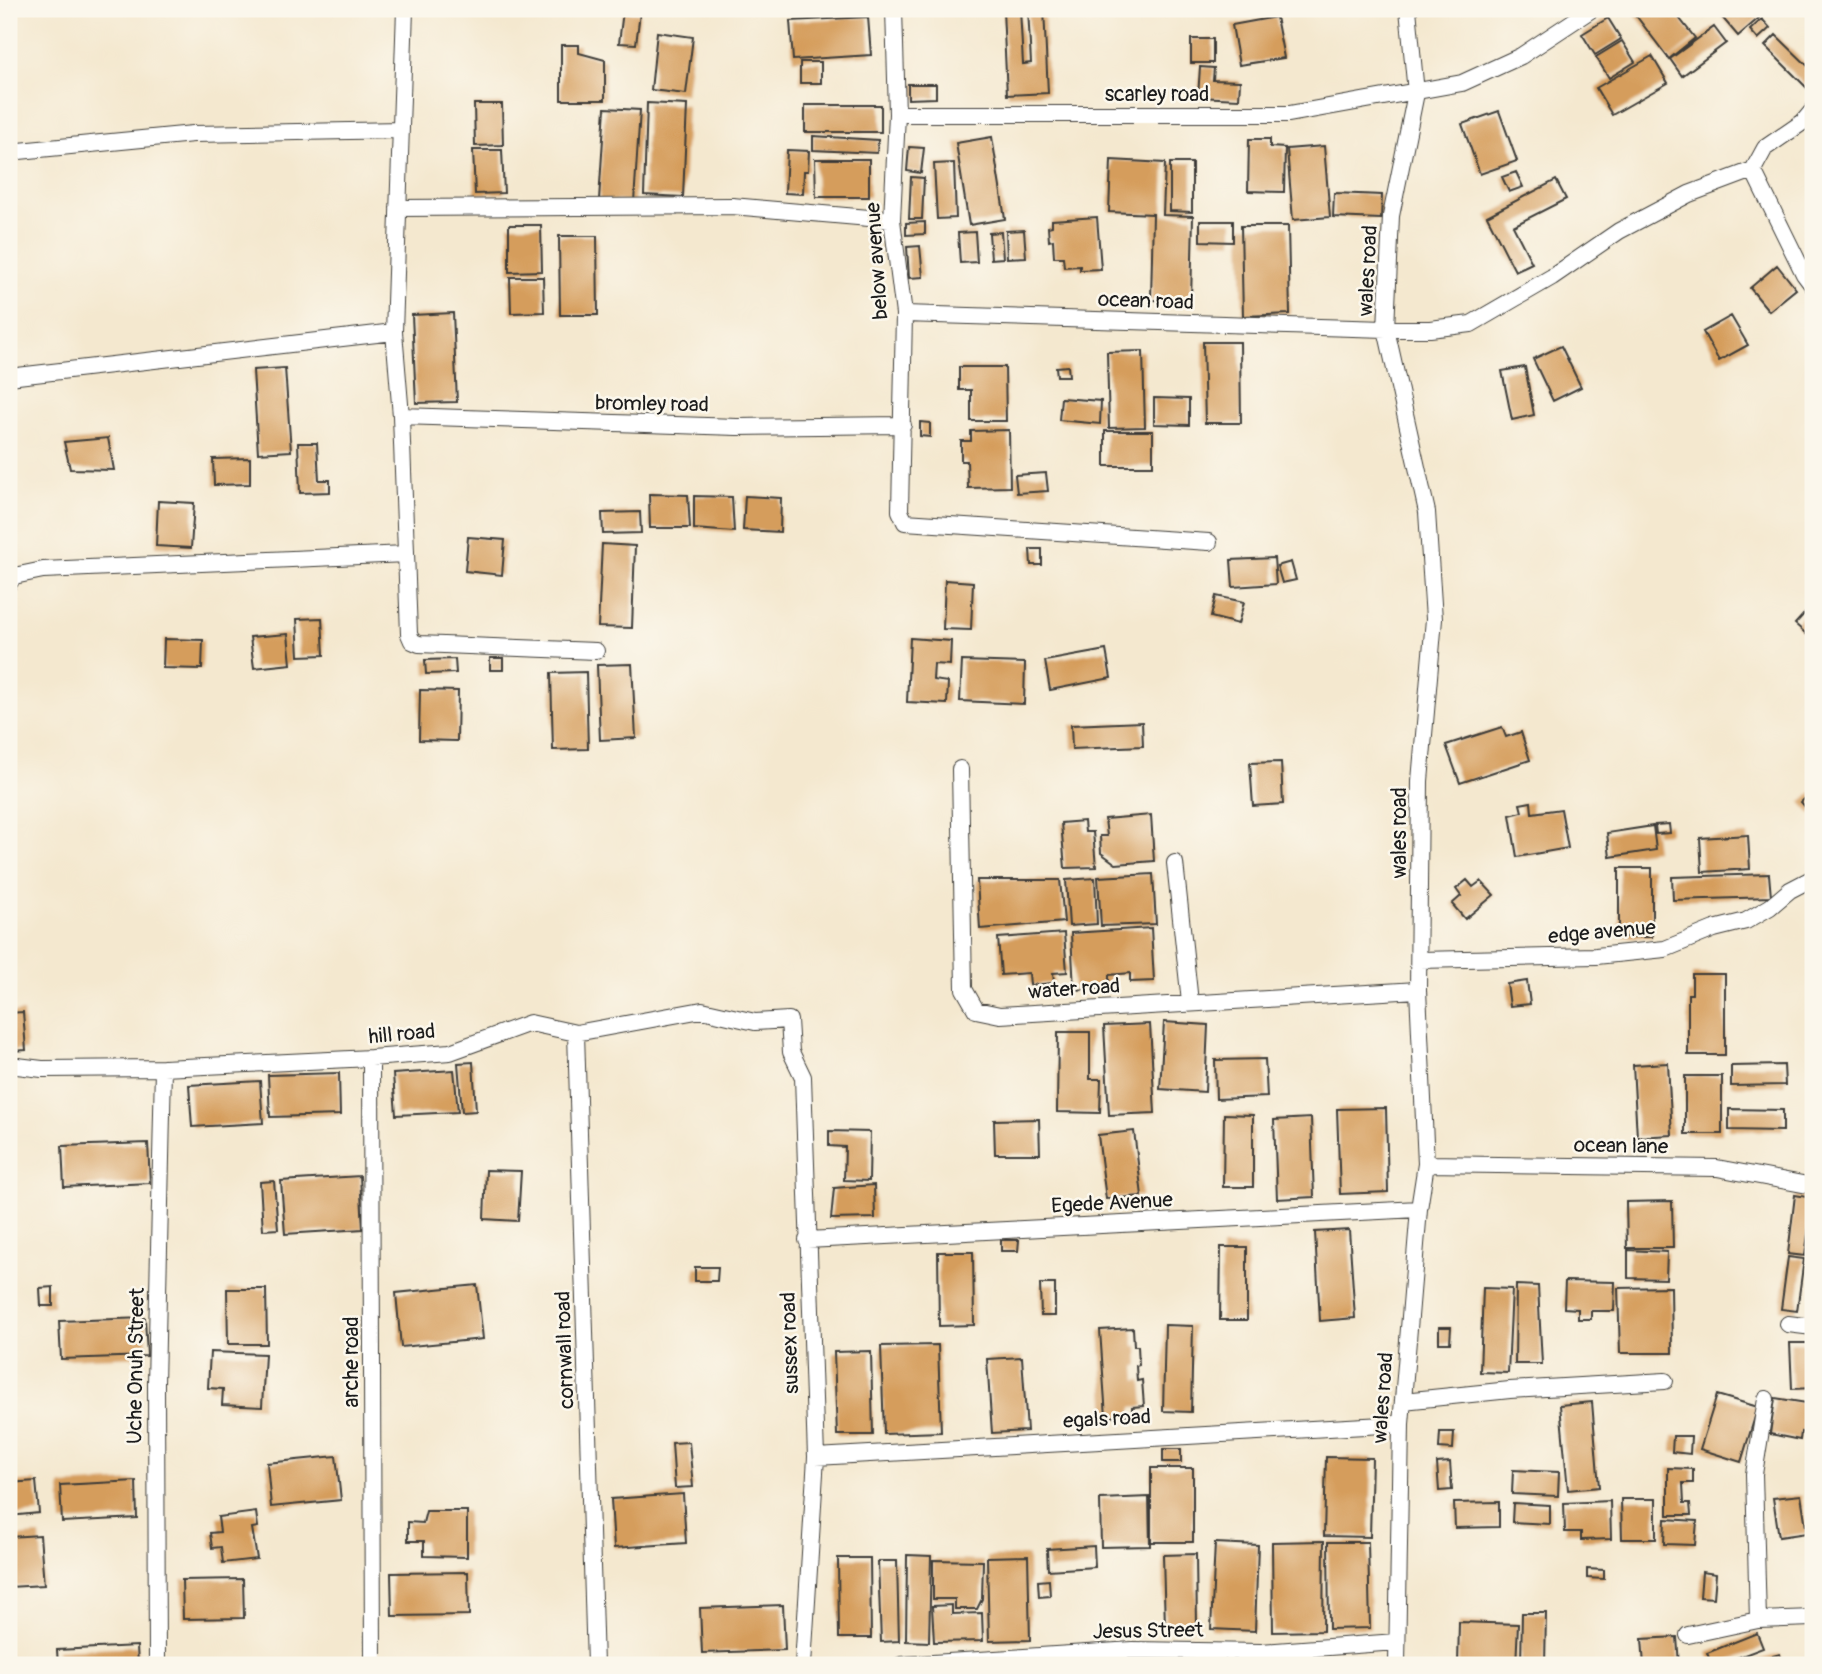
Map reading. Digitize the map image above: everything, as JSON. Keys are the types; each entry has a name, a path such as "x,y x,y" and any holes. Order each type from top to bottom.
{"street":[{"path":"405,9 394,332 401,416 411,641 419,644 596,650"},
{"name":"below avenue","path":"894,9 897,114 892,220 904,314 900,512 905,522 1209,542"},
{"name":"wales road","path":"1397,1665 1401,1424 1419,1209 1426,1164 1419,990 1420,780 1434,619 1427,512 1386,329 1391,216 1416,93 1408,9"},
{"name":"scarley road","path":"897,114 1289,114 1462,83 1521,56 1592,9"},
{"path":"1813,110 1803,122 1765,148 1753,170 1804,274 1813,286"},
{"path":"9,152 193,134 401,130"},
{"name":"ocean road","path":"904,314 1386,329 1471,324 1552,277 1619,231 1689,194 1736,174 1753,170"},
{"path":"398,208 732,206 892,220"},
{"path":"9,377 394,332"},
{"name":"bromley road","path":"401,416 724,426 903,425"},
{"path":"9,583 14,576 43,570 406,554"},
{"name":"water road","path":"960,769 964,989 976,1010 1000,1015 1419,990"},
{"path":"1175,863 1190,1002"},
{"name":"edge avenue","path":"1419,960 1596,956 1665,948 1714,929 1746,921 1770,907 1790,890 1813,878"},
{"name":"hill road","path":"9,1065 41,1069 163,1068 450,1052 530,1023 576,1033 702,1010 755,1022 789,1020"},
{"name":"sussex road","path":"789,1020 792,1052 803,1077 816,1457 803,1665"},
{"name":"cornwall road","path":"576,1033 596,1665"},
{"name":"arche road","path":"371,1058 373,1665"},
{"name":"Uche Onuh Street","path":"158,1665 156,1384 163,1068"},
{"name":"ocean lane","path":"1426,1164 1717,1168 1813,1186"},
{"name":"Egede Avenue","path":"807,1240 1419,1209"},
{"path":"1788,1324 1813,1327"},
{"path":"1403,1401 1510,1390 1665,1381"},
{"path":"1758,1620 1754,1474 1766,1399"},
{"name":"egals road","path":"816,1457 1401,1424"},
{"path":"1688,1635 1758,1620 1813,1618"},
{"name":"Jesus Street","path":"901,1665 1133,1650 1261,1652 1396,1642"}],"building":[{"path":"1020,9 1023,64 1031,63 1028,9 1044,9 1048,93 1007,95 1003,10"},
{"path":"1631,9 1672,9 1695,38 1669,59"},
{"path":"1715,9 1751,9 1759,18 1738,36"},
{"path":"623,11 640,13 636,44 619,43"},
{"path":"868,17 871,55 793,60 790,21"},
{"path":"1276,17 1284,58 1239,65 1232,25"},
{"path":"1608,18 1621,39 1595,55 1582,34"},
{"path":"1762,19 1770,28 1758,39 1750,30"},
{"path":"1714,27 1726,43 1682,76 1670,59"},
{"path":"657,32 693,37 686,94 651,90"},
{"path":"1776,35 1813,71 1813,86 1809,90 1765,46"},
{"path":"1191,39 1213,39 1213,63 1191,63"},
{"path":"1622,41 1635,62 1609,78 1596,57"},
{"path":"561,45 579,45 579,53 605,60 605,100 561,100"},
{"path":"1652,56 1668,83 1612,115 1596,88"},
{"path":"800,62 821,62 821,83 800,83"},
{"path":"1200,67 1214,68 1213,80 1240,81 1239,99 1198,97"},
{"path":"908,84 936,84 936,98 908,99"},
{"path":"647,103 687,105 683,197 644,195"},
{"path":"474,104 502,104 503,145 475,146"},
{"path":"805,105 881,105 881,132 805,132"},
{"path":"605,108 640,110 634,202 599,200"},
{"path":"1499,111 1517,161 1480,174 1462,124"},
{"path":"813,136 878,140 877,153 813,150"},
{"path":"992,137 1005,219 969,225 956,143"},
{"path":"1249,139 1270,139 1270,147 1285,148 1284,192 1248,191"},
{"path":"1324,146 1330,217 1293,220 1287,149"},
{"path":"909,147 924,148 921,173 907,171"},
{"path":"473,150 502,150 504,193 475,194"},
{"path":"787,150 809,151 808,171 804,171 803,194 785,193"},
{"path":"815,159 869,159 869,197 816,197"},
{"path":"1111,160 1165,163 1163,215 1193,216 1191,301 1151,300 1153,214 1109,212"},
{"path":"954,163 956,218 937,219 934,164"},
{"path":"1170,163 1192,163 1192,212 1170,211"},
{"path":"1516,172 1523,187 1509,192 1502,177"},
{"path":"911,177 924,178 922,219 909,219"},
{"path":"1556,180 1566,199 1513,226 1532,263 1515,271 1487,216"},
{"path":"1334,193 1382,195 1381,219 1333,217"},
{"path":"1097,217 1101,269 1080,270 1080,266 1064,267 1063,257 1054,257 1053,240 1049,241 1048,227 1052,226 1052,220"},
{"path":"1200,221 1233,221 1233,242 1200,241"},
{"path":"925,222 925,234 906,235 906,223"},
{"path":"509,225 541,225 542,271 509,272"},
{"path":"1241,226 1288,226 1290,314 1243,316"},
{"path":"1024,230 1026,257 1007,258 1006,231"},
{"path":"975,232 977,262 960,263 958,233"},
{"path":"1001,232 1003,258 991,259 989,233"},
{"path":"559,236 597,236 598,315 560,315"},
{"path":"920,246 923,277 909,278 907,247"},
{"path":"1777,265 1796,289 1769,311 1750,288"},
{"path":"510,277 543,277 544,312 511,313"},
{"path":"453,313 457,402 416,403 412,315"},
{"path":"1731,316 1748,345 1719,361 1703,332"},
{"path":"1203,342 1240,342 1241,423 1205,423"},
{"path":"1561,346 1581,387 1553,401 1533,359"},
{"path":"1143,351 1145,427 1109,428 1107,352"},
{"path":"1068,366 1069,376 1057,376 1056,367"},
{"path":"959,367 1005,367 1006,421 971,421 971,390 959,390"},
{"path":"1525,367 1534,415 1512,420 1502,371"},
{"path":"285,368 291,451 258,453 253,370"},
{"path":"1061,398 1101,401 1100,424 1059,420"},
{"path":"1154,398 1189,399 1189,425 1154,424"},
{"path":"920,422 930,423 930,437 920,436"},
{"path":"1009,430 1010,487 968,488 967,461 961,461 961,441 971,441 971,431"},
{"path":"1105,431 1153,431 1153,466 1105,466"},
{"path":"108,438 114,470 70,469 64,442"},
{"path":"298,443 317,443 319,480 330,480 330,492 300,493"},
{"path":"250,458 250,484 214,485 213,459"},
{"path":"1046,473 1048,491 1017,493 1015,475"},
{"path":"649,494 688,495 690,528 650,528"},
{"path":"694,496 732,497 734,532 694,529"},
{"path":"745,496 781,498 780,532 743,530"},
{"path":"158,501 194,503 191,548 156,546"},
{"path":"640,512 641,533 603,534 602,513"},
{"path":"468,537 505,540 502,575 465,571"},
{"path":"602,544 635,546 632,628 598,627"},
{"path":"1030,549 1042,549 1042,565 1031,565"},
{"path":"1274,558 1276,584 1233,587 1231,560"},
{"path":"1291,562 1296,580 1282,583 1277,566"},
{"path":"945,580 973,582 971,630 943,629"},
{"path":"1216,596 1244,602 1238,624 1211,617"},
{"path":"1813,604 1813,640 1795,624"},
{"path":"322,618 324,655 299,656 297,619"},
{"path":"288,634 291,664 254,668 250,637"},
{"path":"910,638 951,641 950,665 934,664 933,680 948,682 947,704 907,702"},
{"path":"164,639 203,640 202,669 163,668"},
{"path":"1106,650 1111,678 1050,690 1045,661"},
{"path":"490,658 503,658 503,670 490,670"},
{"path":"455,659 456,673 426,674 425,660"},
{"path":"962,661 1025,663 1024,704 960,701"},
{"path":"632,664 636,738 600,740 597,665"},
{"path":"586,672 588,749 553,750 551,673"},
{"path":"420,690 458,691 457,741 419,740"},
{"path":"1142,722 1143,746 1072,749 1071,725"},
{"path":"1502,727 1506,737 1521,732 1530,760 1460,783 1446,745"},
{"path":"1281,762 1283,804 1253,806 1250,763"},
{"path":"1813,791 1813,816 1801,802"},
{"path":"1531,802 1532,813 1561,809 1568,848 1517,857 1510,815 1522,812 1520,804"},
{"path":"1151,815 1154,861 1116,864 1101,853 1100,836 1107,836 1105,819"},
{"path":"1084,821 1085,832 1093,832 1096,867 1065,868 1061,823"},
{"path":"1669,824 1670,833 1656,834 1655,825"},
{"path":"1653,826 1656,850 1610,857 1607,833"},
{"path":"1748,835 1750,869 1702,872 1700,838"},
{"path":"1619,868 1652,868 1652,937 1619,937"},
{"path":"1153,874 1156,924 1101,926 1098,877"},
{"path":"1769,874 1771,897 1673,900 1672,877"},
{"path":"1095,878 1097,924 1069,926 1066,880"},
{"path":"977,880 1060,880 1064,922 980,929"},
{"path":"1467,880 1473,887 1481,881 1494,895 1465,919 1452,904 1461,896 1456,889"},
{"path":"1151,928 1154,981 1130,982 1130,973 1109,975 1109,988 1074,990 1071,933"},
{"path":"1064,933 1067,972 1053,973 1054,983 1030,985 1029,973 1001,975 998,938"},
{"path":"1692,974 1725,974 1725,1055 1688,1055 1688,994 1692,994"},
{"path":"1527,981 1530,1004 1510,1006 1507,984"},
{"path":"23,1012 26,1050 12,1051 9,1013"},
{"path":"1164,1022 1208,1025 1205,1092 1160,1089"},
{"path":"1150,1024 1155,1113 1109,1115 1104,1026"},
{"path":"1058,1032 1090,1032 1090,1079 1101,1079 1100,1113 1057,1112"},
{"path":"1265,1059 1267,1097 1216,1099 1215,1060"},
{"path":"473,1062 476,1111 462,1112 458,1063"},
{"path":"1668,1063 1672,1135 1637,1137 1633,1065"},
{"path":"1784,1065 1785,1085 1731,1086 1731,1066"},
{"path":"454,1070 458,1112 396,1115 393,1074"},
{"path":"339,1073 340,1115 270,1117 268,1075"},
{"path":"1685,1076 1722,1076 1722,1134 1685,1134"},
{"path":"260,1081 263,1123 192,1127 189,1085"},
{"path":"1386,1108 1388,1192 1340,1194 1337,1109"},
{"path":"1729,1109 1783,1110 1783,1131 1729,1130"},
{"path":"1224,1114 1253,1115 1253,1187 1223,1187"},
{"path":"1311,1118 1314,1197 1277,1199 1274,1120"},
{"path":"1039,1119 1040,1154 995,1154 994,1120"},
{"path":"829,1131 870,1132 869,1181 844,1180 845,1147 829,1146"},
{"path":"1134,1131 1142,1196 1106,1199 1098,1135"},
{"path":"148,1143 150,1183 64,1187 62,1146"},
{"path":"486,1170 521,1171 518,1221 484,1219"},
{"path":"360,1176 363,1229 285,1234 281,1181"},
{"path":"274,1181 278,1229 263,1230 260,1182"},
{"path":"874,1185 875,1218 831,1219 834,1188"},
{"path":"1795,1195 1813,1198 1805,1256 1788,1254"},
{"path":"1672,1201 1673,1248 1627,1248 1626,1202"},
{"path":"1349,1230 1355,1318 1320,1321 1315,1232"},
{"path":"1001,1240 1019,1240 1018,1251 1001,1251"},
{"path":"1221,1247 1247,1247 1247,1320 1220,1320"},
{"path":"1628,1250 1667,1252 1666,1279 1628,1278"},
{"path":"938,1252 973,1252 974,1325 939,1326"},
{"path":"1788,1257 1804,1259 1797,1311 1781,1309"},
{"path":"695,1267 718,1267 717,1281 695,1281"},
{"path":"1565,1281 1615,1282 1614,1311 1591,1311 1591,1319 1578,1319 1578,1309 1564,1308"},
{"path":"1040,1284 1055,1284 1055,1316 1041,1316"},
{"path":"477,1285 483,1339 401,1347 396,1293"},
{"path":"1516,1285 1538,1286 1542,1364 1515,1364"},
{"path":"53,1287 53,1306 41,1306 40,1288"},
{"path":"1671,1287 1672,1353 1620,1353 1618,1288"},
{"path":"1483,1288 1512,1289 1508,1373 1480,1372"},
{"path":"227,1289 266,1289 267,1344 228,1344"},
{"path":"145,1318 147,1356 61,1359 59,1321"},
{"path":"1165,1325 1193,1326 1191,1412 1163,1411"},
{"path":"1439,1327 1451,1327 1450,1343 1439,1343"},
{"path":"1133,1328 1134,1346 1138,1346 1137,1381 1142,1380 1144,1406 1132,1407 1132,1415 1106,1417 1100,1330"},
{"path":"1790,1343 1813,1343 1813,1388 1792,1389"},
{"path":"938,1345 941,1432 884,1434 881,1346"},
{"path":"871,1351 873,1435 837,1435 834,1352"},
{"path":"210,1352 265,1354 262,1407 222,1405 223,1389 208,1388"},
{"path":"1022,1357 1027,1431 992,1433 987,1359"},
{"path":"1717,1395 1758,1407 1741,1462 1700,1449"},
{"path":"1775,1398 1813,1404 1808,1433 1801,1432 1800,1440 1770,1434"},
{"path":"1592,1402 1599,1487 1568,1490 1560,1405"},
{"path":"1440,1432 1454,1432 1453,1449 1439,1448"},
{"path":"1673,1436 1691,1436 1690,1454 1672,1452"},
{"path":"689,1442 693,1487 675,1488 672,1443"},
{"path":"1163,1449 1181,1449 1181,1462 1163,1462"},
{"path":"336,1456 341,1500 271,1507 267,1463"},
{"path":"1326,1457 1372,1458 1370,1537 1324,1536"},
{"path":"1450,1462 1452,1490 1439,1491 1437,1463"},
{"path":"1151,1468 1193,1468 1193,1542 1151,1542"},
{"path":"1668,1468 1693,1469 1693,1483 1683,1483 1684,1503 1690,1503 1691,1515 1668,1515"},
{"path":"1513,1470 1559,1472 1558,1496 1512,1494"},
{"path":"36,1481 39,1513 9,1516 9,1483"},
{"path":"136,1481 137,1518 62,1522 60,1485"},
{"path":"683,1494 686,1543 614,1548 611,1499"},
{"path":"1801,1495 1807,1533 1779,1537 1773,1498"},
{"path":"1149,1497 1150,1546 1101,1547 1100,1499"},
{"path":"1621,1499 1656,1499 1656,1539 1622,1539"},
{"path":"1610,1501 1611,1539 1581,1540 1581,1532 1565,1532 1564,1503"},
{"path":"1499,1502 1499,1527 1455,1528 1454,1503"},
{"path":"1513,1503 1550,1505 1550,1524 1512,1522"},
{"path":"426,1511 467,1511 467,1557 424,1556 424,1541 408,1541 408,1522 423,1523"},
{"path":"256,1512 258,1527 252,1528 257,1559 223,1563 221,1547 212,1548 210,1533 220,1532 218,1517"},
{"path":"1665,1519 1697,1521 1695,1545 1664,1544"},
{"path":"40,1535 44,1585 9,1587 9,1537"},
{"path":"1324,1541 1323,1631 1273,1632 1272,1542"},
{"path":"1328,1542 1368,1542 1370,1628 1329,1629"},
{"path":"1215,1543 1258,1545 1255,1631 1211,1629"},
{"path":"1094,1546 1095,1567 1048,1570 1047,1549"},
{"path":"1196,1554 1197,1627 1165,1627 1163,1555"},
{"path":"907,1555 931,1556 929,1642 906,1641"},
{"path":"1028,1556 1030,1640 989,1641 987,1557"},
{"path":"838,1558 870,1558 871,1638 839,1638"},
{"path":"933,1560 983,1561 982,1599 977,1609 955,1609 955,1599 933,1599"},
{"path":"878,1561 897,1561 899,1641 881,1642"},
{"path":"1587,1569 1604,1570 1604,1579 1587,1578"},
{"path":"468,1572 469,1615 392,1616 391,1573"},
{"path":"1702,1572 1716,1574 1714,1598 1700,1597"},
{"path":"243,1579 244,1618 183,1619 182,1580"},
{"path":"1049,1580 1050,1596 1039,1597 1038,1581"},
{"path":"783,1605 785,1650 702,1653 700,1608"},
{"path":"952,1605 952,1614 982,1613 983,1641 934,1642 932,1606"},
{"path":"1522,1613 1546,1613 1545,1665 1521,1665"},
{"path":"1459,1622 1518,1624 1516,1665 1458,1665"},
{"path":"1757,1633 1763,1648 1712,1665 1707,1653"},
{"path":"1677,1637 1679,1665 1644,1665 1642,1639"},
{"path":"137,1646 138,1665 58,1665 57,1650"},
{"path":"1780,1654 1783,1665 1744,1665 1744,1664"},
{"path":"1321,1663 1321,1665 1292,1665"}]}
